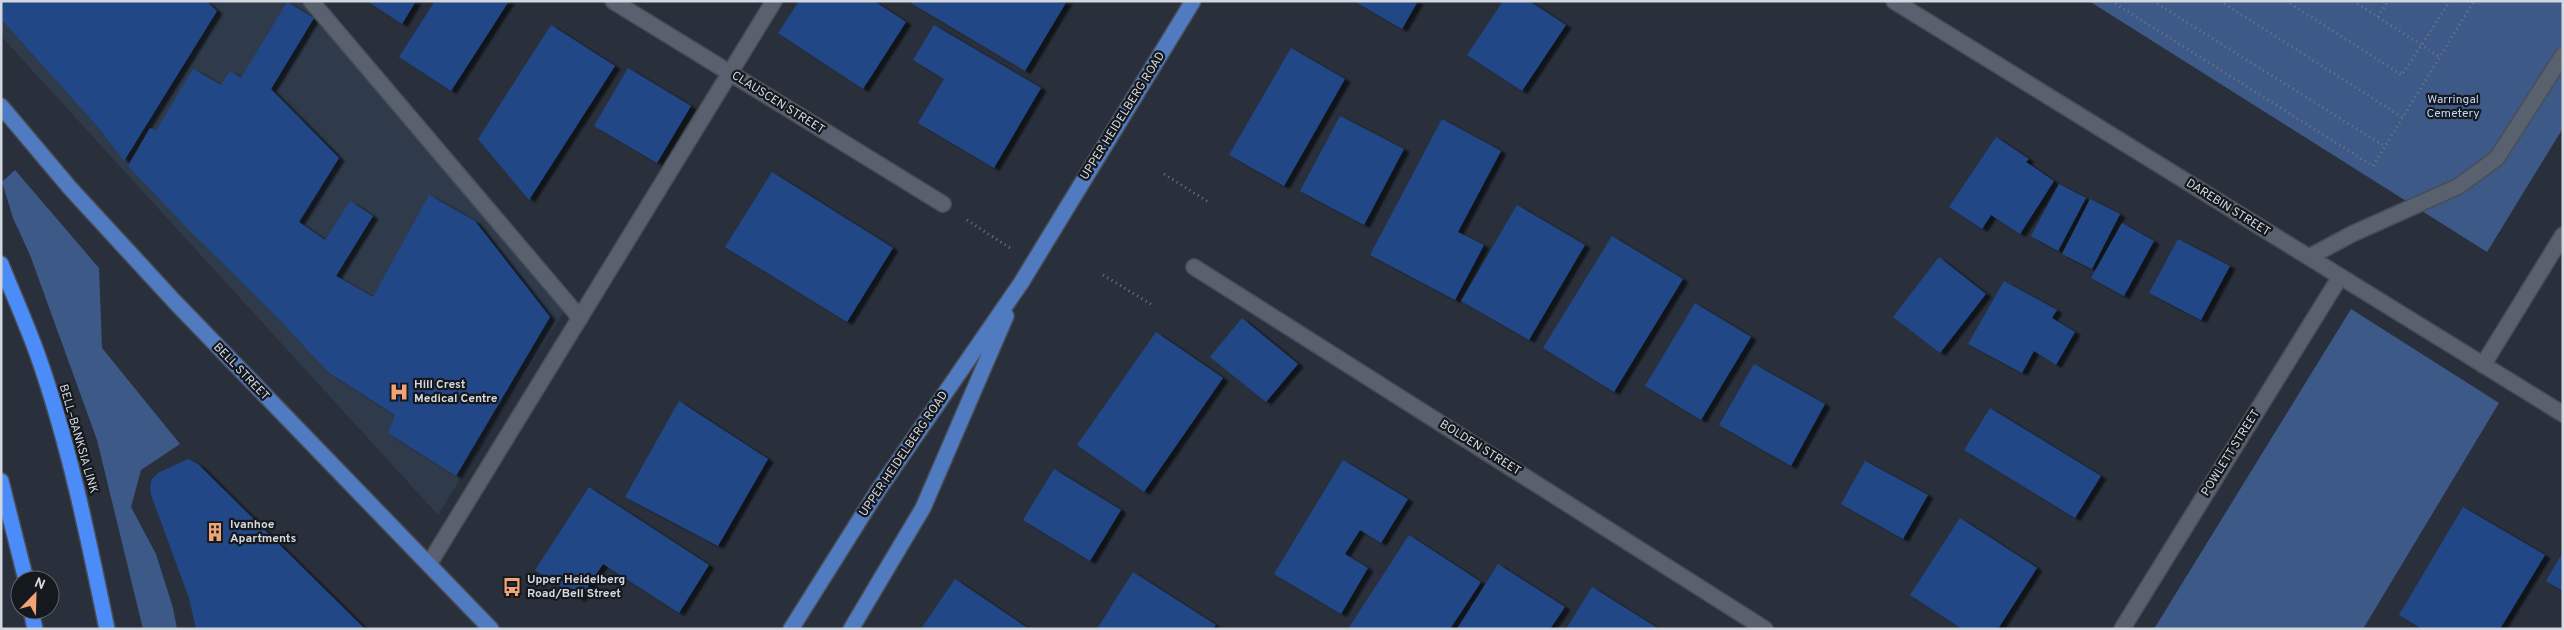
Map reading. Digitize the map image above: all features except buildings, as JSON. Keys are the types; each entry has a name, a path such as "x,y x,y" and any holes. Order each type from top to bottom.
{"highway":[{"name":"BELL–BANKSIA LINK","path":"1,264 38,356 65,445 79,497 108,629"},
{"path":"1,481 23,570"}],"main road":[{"name":"UPPER HEIDELBERG ROAD","path":"792,629 879,489 1021,282 1194,1"},
{"name":"BELL STREET","path":"1,106 64,180 174,301 492,629"},
{"name":"UPPER HEIDELBERG ROAD","path":"851,629 923,508 1021,282"}],"street":[{"path":"311,1 580,318"},
{"name":"CLAUSCEN STREET","path":"613,1 943,204"},
{"path":"429,564 774,1"},
{"name":"DAREBIN STREET","path":"1894,1 2563,414"},
{"path":"2309,257 2352,234 2459,186 2497,158 2563,55"},
{"path":"2483,365 2563,235"},
{"name":"BOLDEN STREET","path":"1194,267 1765,629"},
{"name":"POWLETT STREET","path":"2122,629 2340,277"}],"path":[{"path":"2111,1 2373,166 2474,1"},
{"path":"2153,1 2384,146"},
{"path":"2220,1 2402,117"},
{"path":"2286,1 2402,75 2450,1"},
{"path":"2353,1 2440,56"},
{"path":"2378,17 2388,1"},
{"path":"1164,174 1210,203"},
{"path":"943,204 1033,262"},
{"path":"1102,275 1154,306"}],"shaded area":[{"path":"1,1 302,1 565,310 438,515 1,36"}],"green space":[{"name":"Warringal Cemetery","path":"2089,1 2563,1 2563,128 2487,252"},
{"path":"15,170 99,268 102,348 180,444 141,470 131,507 156,554 173,608 177,629 143,629 97,440 30,255 13,218 2,182"},
{"path":"2351,309 2499,403 2363,629 2154,629"}],"place":[{"name":"Hill Crest Medical Centre","path":"399,392"},
{"name":"Ivanhoe Apartments","path":"215,532"},
{"name":"Upper Heidelberg Road/Bell Street","path":"512,587"}]}
